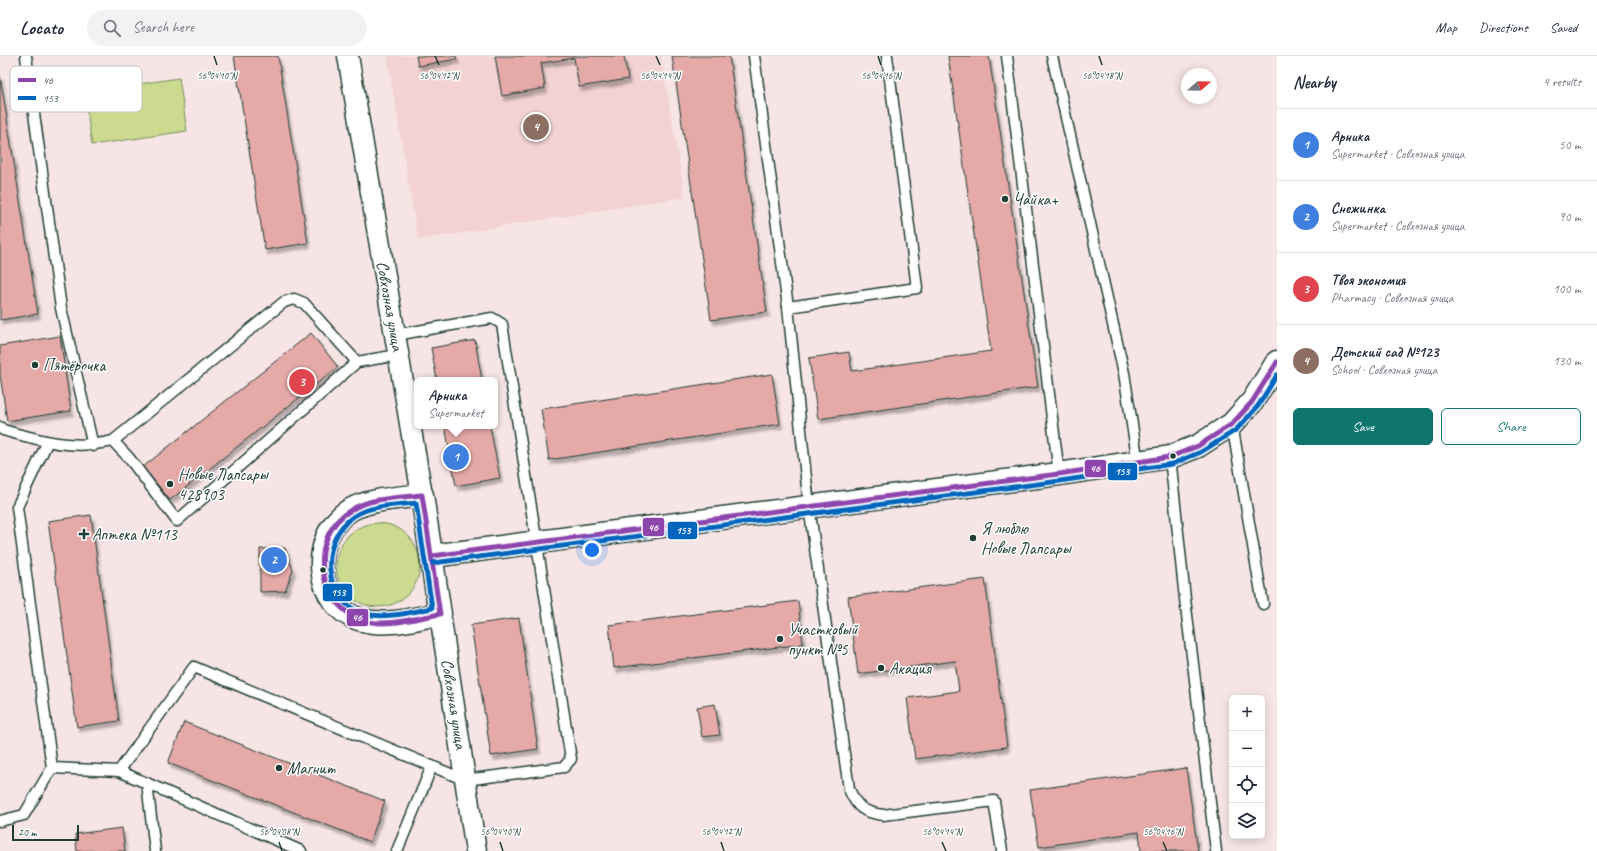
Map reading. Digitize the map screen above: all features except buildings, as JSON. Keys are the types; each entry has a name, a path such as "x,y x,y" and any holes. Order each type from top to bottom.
{"street":[{"name":"Совхозная улица","path":"348,56 432,556 476,851"},
{"path":"432,556 1060,474 1170,458 1198,446 1232,424 1252,402 1277,362"},
{"path":"422,495 373,503 350,510 333,526 323,544 321,570 327,590 341,608 360,619 378,623 440,614"}],"lane":[{"path":"26,56 27,66"},
{"path":"754,56 788,307 809,506 849,789 855,803 867,813 883,815 994,801 1002,851"},
{"path":"788,307 917,288 887,56"},
{"path":"1007,56 1060,474"},
{"path":"1052,56 1124,373 1138,463"},
{"path":"34,112 61,308 93,446"},
{"path":"0,427 3,430 47,443 93,446 114,441 284,302 294,299 304,303 357,362"},
{"path":"119,771 194,668 465,780 564,768 571,759 502,324 492,318 395,335"},
{"path":"114,441 177,520 357,362 398,355"},
{"path":"1232,424 1263,604"},
{"path":"0,821 24,815 52,768 17,507 47,443"},
{"path":"1170,458 1185,599 1216,851"},
{"path":"397,851 432,766"},
{"path":"52,768 119,771 301,851"},
{"path":"147,783 155,851"}],"shaded area":[{"path":"387,56 661,56 685,197 418,240"}],"green space":[{"path":"179,78 187,131 92,145 87,112 142,112 142,83"},
{"path":"378,523 394,526 408,535 417,549 420,565 417,581 408,595 394,604 378,607 362,604 348,595 339,581 336,565 339,549 348,535 362,526"}],"transit line":[{"name":"46","path":"432,556 1059,474 1170,457 1198,446 1232,424 1252,402 1277,362"},
{"name":"153","path":"433,563 1060,481 1172,464 1201,452 1236,430 1258,406 1277,375"},
{"name":"46","path":"422,495 440,614 401,622 381,623 362,620 346,612 334,600 327,585 323,568 323,552 328,535 337,521 351,510 376,500 422,495"},
{"name":"153","path":"416,503 432,608 382,616 365,614 351,607 340,597 333,584 330,570 330,554 334,540 342,527 361,512 384,506 416,503"}],"place":[{"name":"Детский сад №123","path":"536,127"},
{"name":"Чайка+","path":"1005,199"},
{"name":"Пятёрочка","path":"35,365"},
{"name":"Твоя экономия","path":"302,382"},
{"name":"Арника","path":"456,457"},
{"name":"Новые Лапсары 428903","path":"170,484"},
{"name":"Аптека №113","path":"84,534"},
{"name":"Я люблю Новые Лапсары","path":"973,538"},
{"name":"Снежинка","path":"274,560"},
{"name":"Участковый пункт №5","path":"780,639"},
{"name":"Акация","path":"881,668"},
{"name":"Магнит","path":"279,768"}]}
